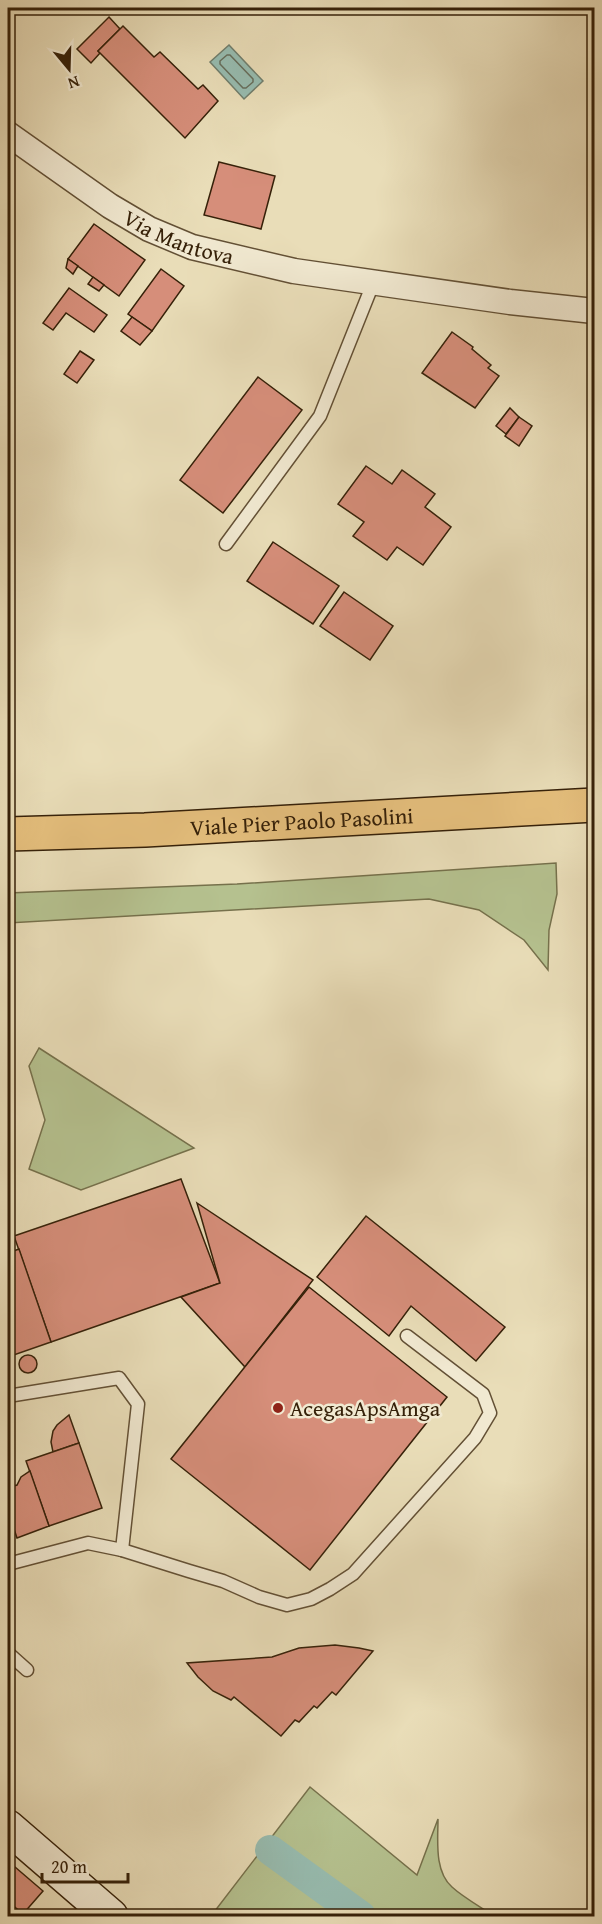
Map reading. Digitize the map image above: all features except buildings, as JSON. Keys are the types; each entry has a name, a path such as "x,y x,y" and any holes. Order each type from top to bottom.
{"main road":[{"name":"Viale Pier Paolo Pasolini","path":"8,834 145,830 594,805"},
{"path":"8,1827 111,1917"}],"street":[{"name":"Via Mantova","path":"8,134 110,206 149,229 192,247 294,270 510,302 594,311"}],"lane":[{"path":"226,544 320,416 374,281"},
{"path":"8,1564 88,1543 223,1581 259,1597 287,1605 311,1599 330,1589 352,1574 475,1438 490,1413 483,1394 407,1336"},
{"path":"8,1396 119,1378 138,1404 122,1551"},
{"path":"8,1653 27,1670"}],"green space":[{"path":"556,863 557,894 549,930 548,970 524,940 479,910 429,899 8,923 8,893 237,884"},
{"path":"39,1048 194,1148 81,1190 29,1169 45,1120 29,1066"},
{"path":"310,1787 417,1875 438,1819 438,1855 446,1880 462,1895 494,1916 211,1916"}],"water":[{"path":"229,45 263,81 244,99 210,62"}],"waterway":[{"path":"270,1850 361,1916"}],"place":[{"name":"AcegasApsAmga","path":"278,1408"}]}
